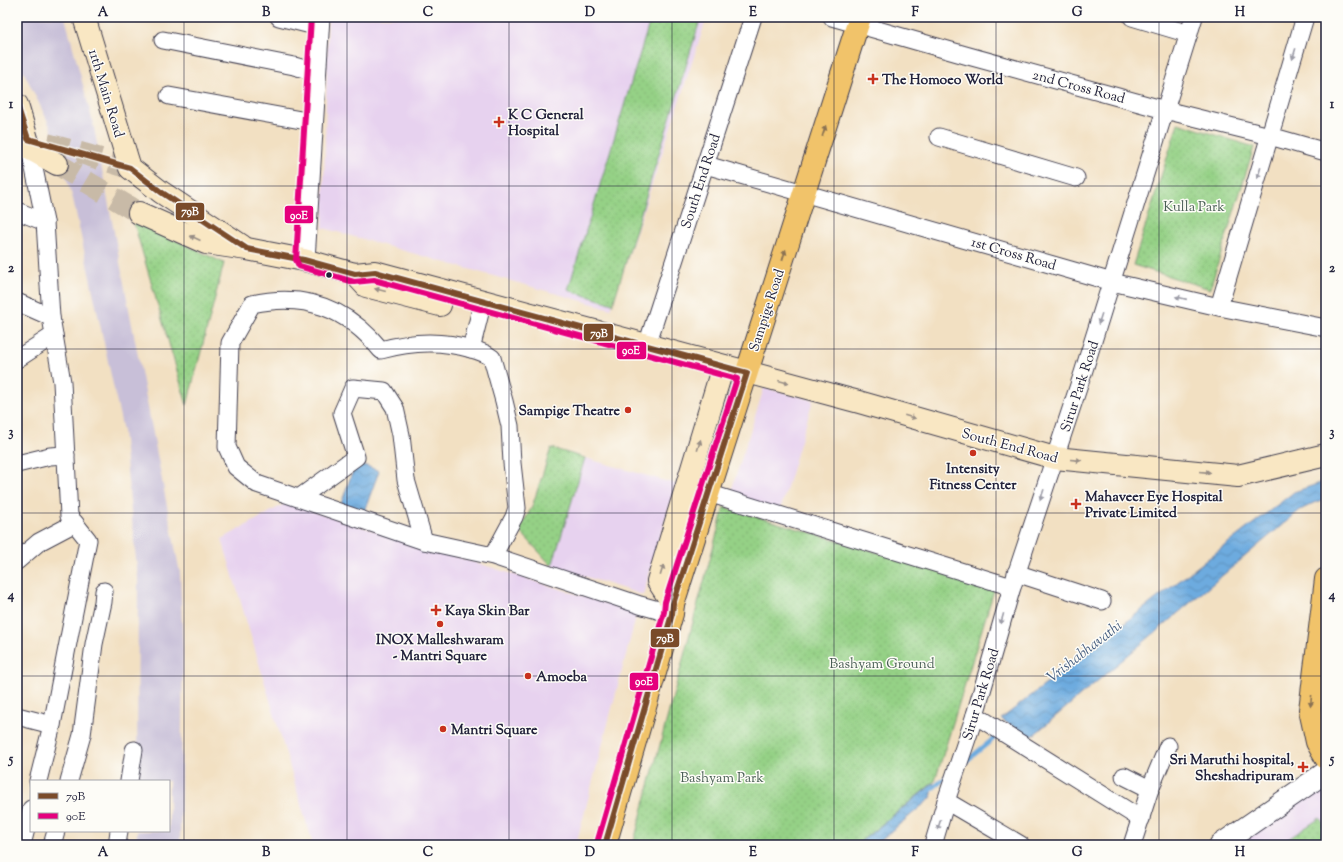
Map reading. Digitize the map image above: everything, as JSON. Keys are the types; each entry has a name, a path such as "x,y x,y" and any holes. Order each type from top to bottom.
{"main road":[{"name":"11th Main Road","path":"84,17 130,168 161,192 247,248"},
{"name":"Sampige Road","path":"605,845 672,609 859,21"},
{"path":"17,105 30,141 57,164"},
{"path":"139,213 206,243 247,248 304,260 355,274 375,272 581,340 721,372"},
{"path":"481,308 648,345 721,372"},
{"path":"672,609 658,581 721,372"},
{"name":"South End Road","path":"721,372 745,379 859,402 1055,458 1238,476 1326,455"},
{"path":"1323,745 1310,710 1320,665 1326,579"}],"street":[{"path":"279,17 319,22 304,260"},
{"name":"South End Road","path":"648,345 753,17"},
{"name":"2nd Cross Road","path":"832,17 859,21 1165,110 1270,136 1326,152"},
{"path":"1132,17 1189,34"},
{"name":"Sirur Park Road","path":"933,845 953,778 975,715 1014,580 1112,282 1194,17"},
{"path":"1219,307 1305,17"},
{"path":"163,40 294,66 316,72"},
{"path":"169,96 312,122"},
{"path":"939,137 1076,178"},
{"path":"30,141 45,222 52,317 62,382 69,516 88,540 52,725 38,780"},
{"name":"1st Cross Road","path":"706,165 1112,282 1219,307 1326,328"},
{"path":"17,211 45,222"},
{"path":"493,556 514,517 517,508 510,426 492,358 471,349 444,343 428,342 396,346 381,350 356,324 338,312 325,306 296,300 281,299 252,304 230,343 227,447 236,467 257,484 424,541 493,556 640,605 672,609"},
{"path":"17,302 52,317"},
{"path":"471,349 481,308"},
{"path":"17,359 54,335"},
{"path":"299,498 356,457 342,414 353,388 384,391 395,408 401,435 406,480 424,541"},
{"path":"17,464 50,456 66,455"},
{"path":"708,493 1014,580 1102,601"},
{"path":"17,561 39,542 75,523"},
{"path":"69,780 82,734 94,644 104,591"},
{"path":"975,715 1141,820"},
{"path":"18,721 52,725"},
{"path":"1132,845 1150,789 1168,746"},
{"path":"129,780 134,750"},
{"path":"1220,845 1326,772"},
{"path":"1124,776 1150,789"},
{"path":"946,801 1021,845"},
{"path":"22,845 30,812"},
{"path":"52,845 56,832"},
{"path":"117,845 119,832"}],"shaded area":[{"path":"17,17 65,17 93,123 180,573 183,652 180,845 137,845 137,832 170,832 170,780 137,780 138,579 123,431 73,199 50,126 17,58"},
{"name":"K C General Hospital","path":"328,17 707,17 611,309 323,228"},
{"path":"764,388 813,400 779,514 729,498"},
{"path":"585,458 676,484 643,595 552,566"},
{"name":"Mantri Square","path":"286,503 637,613 576,845 313,845 222,539"},
{"path":"1320,784 1326,792 1326,845 1228,845"}],"green space":[{"path":"651,17 701,17 613,304 568,290"},
{"name":"Kulla Park","path":"1178,123 1254,147 1210,289 1133,265"},
{"path":"133,220 224,263 187,405"},
{"path":"551,448 585,458 552,566 519,530 532,507"},
{"path":"724,507 995,587 935,781 856,845 633,845"},
{"path":"1320,818 1326,828 1326,845 1279,845"}],"water":[{"path":"356,462 379,471 364,512 341,504"},
{"path":"1326,481 1325,498 1300,510 1030,738 1001,719 1294,492"},
{"path":"934,783 931,798 875,845 857,845"}],"waterway":[{"name":"Vrishabhavathi","path":"965,762 998,735"},
{"name":"Vrishabhavathi","path":"928,792 949,775"}],"tunnel":[{"path":"47,144 130,168"},
{"path":"57,164 139,213"}],"transit line":[{"name":"90E","path":"311,17 296,260 299,266 354,282 374,280 737,379 665,602 664,612 597,843"},
{"name":"79B","path":"17,105 28,139 130,168 161,192 247,249 304,260 355,274 375,272 747,373 673,604 672,614 605,845"}],"place":[{"name":"The Homoeo World","path":"873,79"},
{"name":"K C General Hospital","path":"499,122"},
{"name":"Sampige Theatre","path":"628,410"},
{"name":"Intensity Fitness Center","path":"973,453"},
{"name":"Mahaveer Eye Hospital Private Limited","path":"1076,504"},
{"name":"Kaya Skin Bar","path":"436,610"},
{"name":"INOX Malleshwaram - Mantri Square","path":"440,624"},
{"name":"Amoeba","path":"528,676"},
{"name":"Mantri Square","path":"443,729"},
{"name":"Sri Maruthi hospital, Sheshadripuram","path":"1303,767"}],"park label":[{"name":"Bashyam Ground","path":"882,663"},
{"name":"Bashyam Park","path":"722,777"}]}
